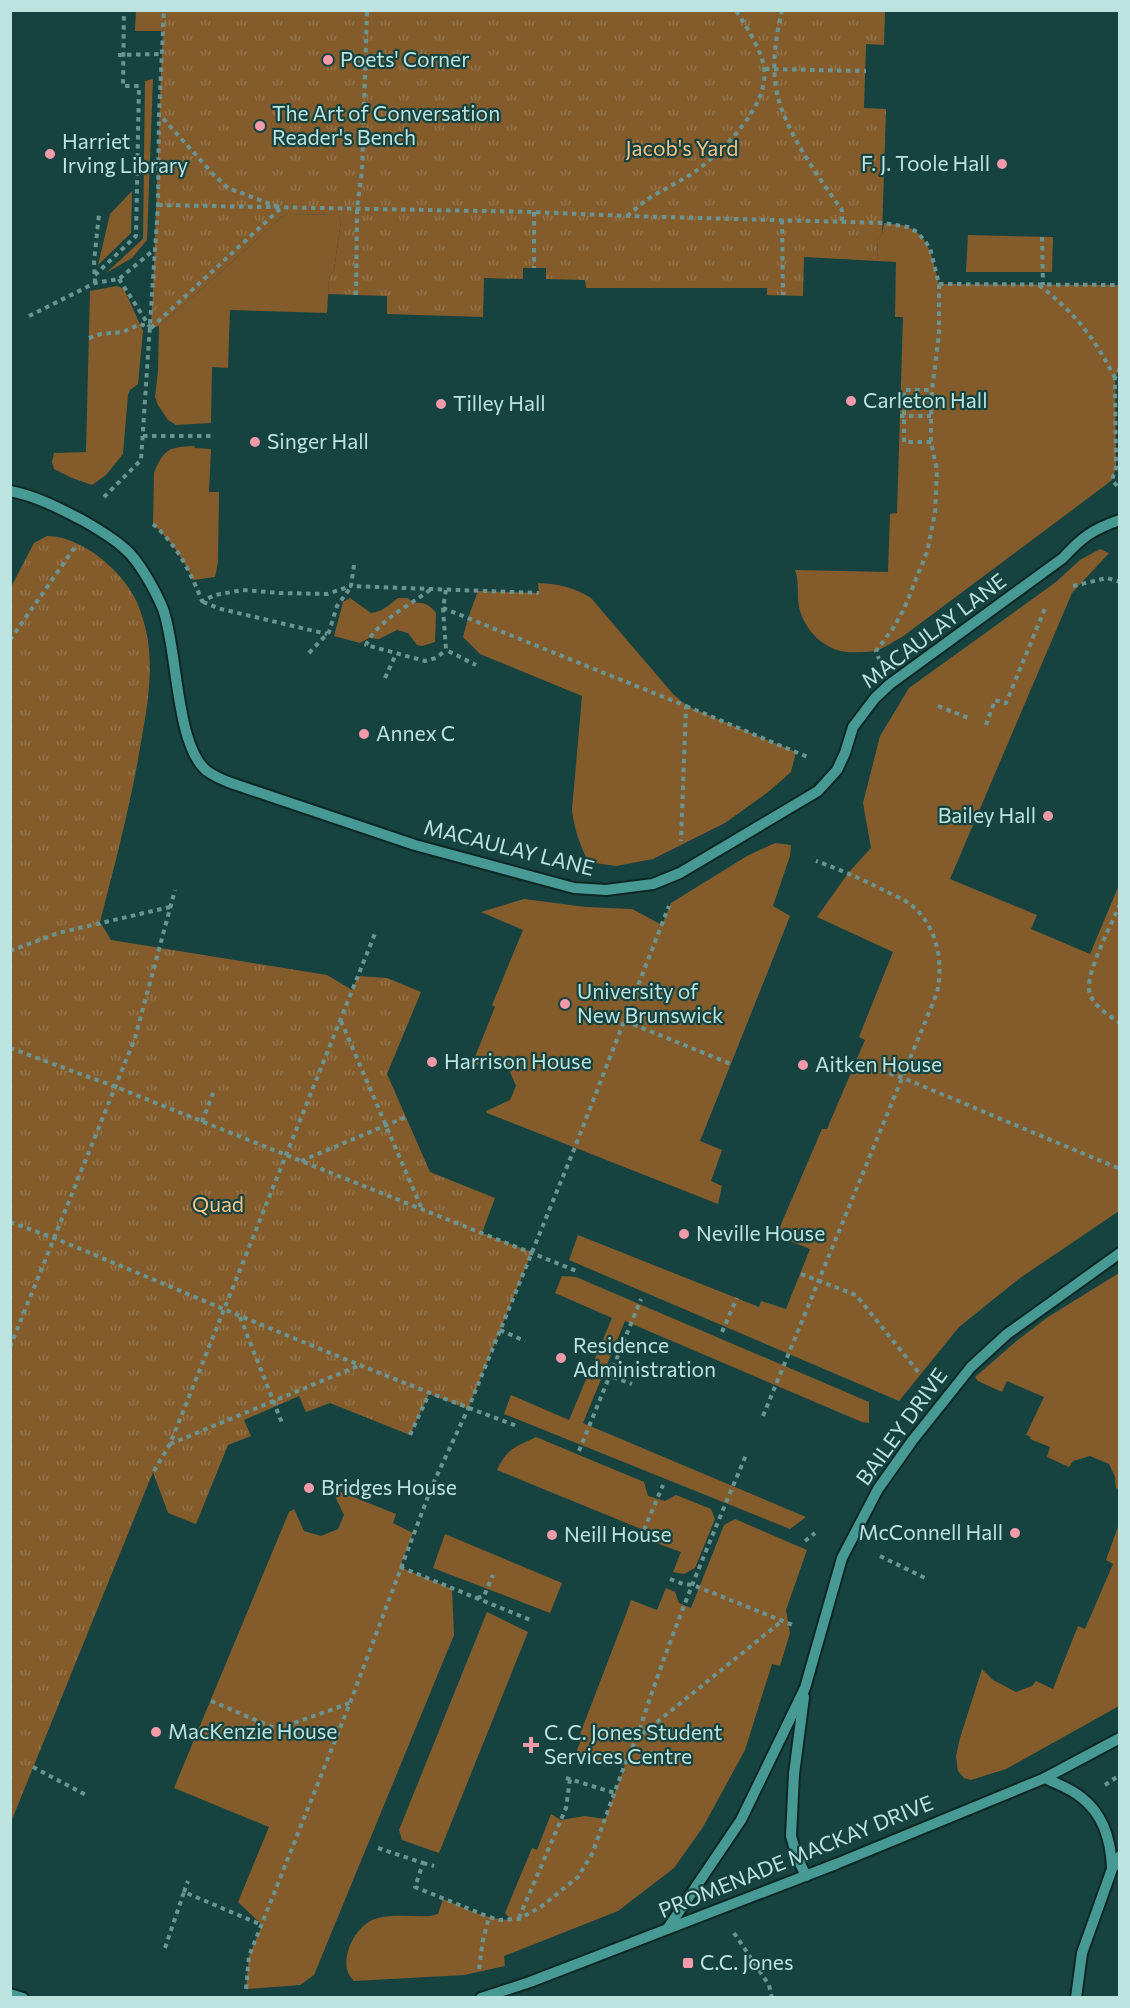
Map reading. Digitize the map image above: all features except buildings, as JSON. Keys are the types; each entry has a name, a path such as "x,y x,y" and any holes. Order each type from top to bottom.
{"street":[{"name":"MACAULAY LANE","path":"10,491 27,494 90,524 126,549 140,567 163,610 170,635 185,725 195,755 206,770 231,783 404,842 574,888 606,890 653,884 680,873 818,791 837,770 853,727 875,698 890,684 1063,558 1081,539 1100,526 1119,520"},
{"name":"BAILEY DRIVE","path":"806,1876 796,1857 791,1836 794,1774 805,1688 842,1558 878,1489 912,1441 971,1367 1008,1334 1119,1252"},
{"name":"BAILEY DRIVE","path":"668,1928 741,1820 805,1688"},
{"name":"PROMENADE MACKAY DRIVE","path":"481,1998 541,1978 806,1876 1045,1778 1119,1738"},
{"path":"1045,1778 1082,1797 1095,1811 1107,1831 1112,1869"},
{"path":"1076,1998 1082,1953 1112,1869 1119,1856"},
{"path":"10,1994 23,1998"}],"path":[{"path":"94,275 136,236 139,86 123,86 120,55 124,10"},
{"path":"356,295 357,208 362,171 367,10"},
{"path":"627,216 646,200 695,171 716,154 749,117 760,97 765,69 757,47 736,10"},
{"path":"782,10 774,69 777,94 788,124 842,210 842,222"},
{"path":"104,497 141,460 158,205 159,114 164,11"},
{"path":"120,55 161,54"},
{"path":"765,69 866,71"},
{"path":"159,114 228,188 281,208"},
{"path":"158,205 534,212 884,223 908,227 917,232 930,248 939,284 939,334 931,416 931,442 936,470 935,513 927,552 904,609 876,651 890,684"},
{"path":"151,328 281,208"},
{"path":"534,212 534,268"},
{"path":"95,283 99,214"},
{"path":"782,220 783,295"},
{"path":"1040,285 1042,237"},
{"path":"29,316 95,283 119,279 155,249"},
{"path":"119,279 151,328"},
{"path":"939,284 1119,285"},
{"path":"1040,285 1076,317 1101,351 1115,378"},
{"path":"89,338 101,334 123,332 140,324 151,328"},
{"path":"1119,368 1115,378 1116,468 1112,480 1119,489"},
{"path":"931,442 904,442 902,416 904,390 932,390"},
{"path":"902,416 931,416"},
{"path":"143,436 211,436"},
{"path":"153,524 167,536 186,565 202,601 221,609 327,634"},
{"path":"10,640 77,543"},
{"path":"309,653 330,632 337,606 351,586 354,565"},
{"path":"1066,587 1107,578 1119,582"},
{"path":"202,601 215,595 243,590 327,594 351,586 539,593"},
{"path":"431,589 384,623 369,638 366,645 425,661 436,658 446,650"},
{"path":"446,590 443,608 446,650"},
{"path":"986,725 995,700 1006,704 1047,606 1053,600"},
{"path":"443,608 687,706 837,770"},
{"path":"446,650 476,665"},
{"path":"385,678 396,654"},
{"path":"681,848 687,706"},
{"path":"939,706 971,719"},
{"path":"763,1416 937,993 940,965 939,952 926,922 909,903 849,872 816,861"},
{"path":"10,1347 135,1038 175,890"},
{"path":"246,1989 249,1956 350,1703 432,1486 468,1409 671,903"},
{"path":"1119,904 1090,975 1089,990 1101,1010 1119,1023"},
{"path":"10,951 58,933 170,907"},
{"path":"154,1471 170,1444 376,931"},
{"path":"341,1021 421,1209"},
{"path":"625,1021 731,1064"},
{"path":"10,1048 116,1087 579,1272"},
{"path":"855,1063 901,1077 1119,1169"},
{"path":"202,1122 213,1093"},
{"path":"300,1161 406,1117"},
{"path":"10,1222 224,1308 359,1366 517,1426"},
{"path":"801,1274 856,1295 920,1374"},
{"path":"722,1332 737,1298"},
{"path":"579,1450 641,1299"},
{"path":"239,1316 282,1423"},
{"path":"500,1330 525,1341"},
{"path":"170,1444 359,1366"},
{"path":"596,1371 632,1384"},
{"path":"410,1435 429,1394"},
{"path":"423,1863 415,1887 499,1920 519,1918 542,1906 578,1877 592,1854 693,1585 746,1455"},
{"path":"644,1530 663,1485"},
{"path":"805,1541 815,1533"},
{"path":"880,1556 927,1579"},
{"path":"400,1568 533,1621"},
{"path":"476,1599 484,1596 492,1575"},
{"path":"670,1579 693,1585 789,1624"},
{"path":"636,1739 782,1621"},
{"path":"211,1701 277,1729 350,1703"},
{"path":"33,1767 86,1795"},
{"path":"1105,1785 1119,1775"},
{"path":"519,1918 566,1808 568,1778 615,1793"},
{"path":"378,1848 434,1866"},
{"path":"165,1948 188,1881"},
{"path":"184,1892 262,1925"},
{"path":"479,1970 489,1917"},
{"path":"733,1933 769,1985 772,1998"}],"green space":[{"path":"136,11 164,11 163,31 135,31"},
{"name":"Jacob's Yard","path":"164,11 885,11 884,45 866,44 864,108 886,109 882,234 877,240 878,261 804,257 803,296 767,295 767,288 586,288 585,280 546,279 546,268 523,268 523,279 484,278 483,317 387,314 387,296 328,294 341,221 339,215 288,214 280,218 159,326 151,328"},
{"path":"153,79 147,240 132,258 106,273 143,239 145,81"},
{"path":"132,191 131,233 98,265 110,214"},
{"path":"288,214 339,215 341,221 334,270 329,279 327,313 230,310 228,368 212,367 211,423 176,425 168,420 155,397 159,326 280,218"},
{"path":"884,223 908,227 922,237 930,251 939,284 1119,285 1120,368 1115,378 1116,468 1112,480 902,637 876,651 849,652 840,651 823,643 809,629 800,611 795,570 888,572 890,514 897,513 903,317 895,317 896,262 878,261 877,240 882,234"},
{"path":"968,235 1053,237 1052,272 966,272"},
{"path":"117,286 124,289 143,331 138,384 130,390 128,395 123,454 106,475 92,485 54,469 52,462 54,453 86,452 90,291"},
{"path":"194,446 211,449 209,492 219,492 218,562 215,577 193,580 176,550 153,524 154,473 161,458 173,448"},
{"name":"Quad","path":"47,536 70,540 85,547 116,572 131,591 138,606 149,647 150,680 140,748 127,814 100,922 111,940 327,975 352,990 358,976 387,978 421,992 387,1074 430,1172 495,1198 482,1233 532,1252 468,1409 429,1394 410,1435 330,1403 306,1412 299,1396 244,1420 251,1436 228,1445 196,1524 168,1513 153,1472 11,1822 10,589 34,543"},
{"path":"1100,549 1109,553 1072,593 950,879 1037,915 1031,929 1090,954 1119,885 1119,1211 1020,1278 959,1327 899,1401 569,1260 578,1235 759,1307 761,1301 786,1309 810,1249 787,1240 789,1234 779,1229 822,1129 827,1129 865,1040 859,1037 893,952 817,917 849,872 871,848 863,803 880,736 909,688 1056,582 1080,560"},
{"path":"538,583 566,587 591,598 673,694 687,706 796,752 791,772 725,823 653,859 616,866 588,862 574,824 572,810 582,696 480,654 463,637 478,591 539,593"},
{"path":"350,598 371,613 382,610 398,598 408,598 413,603 426,604 436,613 435,642 422,646 417,645 408,633 397,630 379,639 369,638 360,643 334,636 343,602"},
{"path":"775,843 791,845 790,856 773,906 790,916 700,1141 722,1150 711,1181 722,1186 718,1204 487,1113 486,1111 510,1100 516,1086 507,1065 493,1059 471,1067 495,1007 492,1005 523,930 481,912 524,899 586,907 632,909 662,925 671,903 747,856"},
{"path":"1119,1273 1119,1489 1116,1488 1115,1477 1109,1464 1090,1456 1073,1461 1069,1467 1047,1457 1050,1447 1026,1435 1044,1397 1007,1381 1002,1392 978,1381 975,1377 1048,1317"},
{"path":"562,1276 576,1277 869,1402 869,1423 862,1422 625,1321 583,1423 806,1517 790,1529 504,1414 511,1395 569,1420 587,1377 592,1380 600,1363 594,1361 612,1318 555,1293"},
{"path":"536,1437 644,1482 648,1496 665,1501 676,1495 711,1509 715,1519 695,1568 684,1574 673,1572 681,1552 656,1543 658,1536 497,1470 508,1453"},
{"path":"336,1490 396,1514 393,1523 413,1533 400,1567 452,1589 454,1635 314,1975 300,1985 246,1989 249,1956 262,1925 238,1902 269,1827 174,1788 289,1512 294,1509 304,1531 321,1536 338,1529 344,1515 333,1492"},
{"path":"735,1519 807,1550 786,1610 790,1633 780,1666 772,1664 745,1750 703,1827 674,1868 618,1911 504,1956 505,1966 464,1975 354,1981 347,1969 347,1954 359,1931 371,1921 391,1916 438,1914 443,1899 485,1916 511,1920 505,1913 532,1848 537,1850 551,1814 561,1820 585,1816 605,1819 625,1765 605,1766 575,1755 583,1735 580,1734 631,1600 657,1610 666,1588 675,1592 679,1603 691,1608 724,1525"},
{"path":"1119,1524 1119,1706 1006,1769 971,1780 964,1778 958,1771 956,1756 982,1669 993,1680 1016,1692 1032,1686 1036,1681 1053,1689 1078,1626 1085,1629 1113,1564 1106,1560"},
{"path":"445,1534 562,1583 550,1613 433,1568"},
{"path":"487,1612 528,1632 439,1853 402,1840 399,1830"}],"place":[{"name":"Poets' Corner","path":"328,60"},
{"name":"The Art of Conversation Reader's Bench","path":"260,126"},
{"name":"Harriet Irving Library","path":"50,154"},
{"name":"F. J. Toole Hall","path":"1002,164"},
{"name":"Carleton Hall","path":"851,401"},
{"name":"Tilley Hall","path":"441,404"},
{"name":"Singer Hall","path":"255,442"},
{"name":"Annex C","path":"364,734"},
{"name":"Bailey Hall","path":"1048,816"},
{"name":"University of New Brunswick","path":"565,1004"},
{"name":"Harrison House","path":"432,1062"},
{"name":"Aitken House","path":"803,1065"},
{"name":"Neville House","path":"684,1234"},
{"name":"Residence Administration","path":"561,1358"},
{"name":"Bridges House","path":"309,1488"},
{"name":"McConnell Hall","path":"1015,1533"},
{"name":"Neill House","path":"552,1535"},
{"name":"MacKenzie House","path":"156,1732"},
{"name":"C. C. Jones Student Services Centre","path":"531,1745"},
{"name":"C.C. Jones","path":"688,1963"}]}
